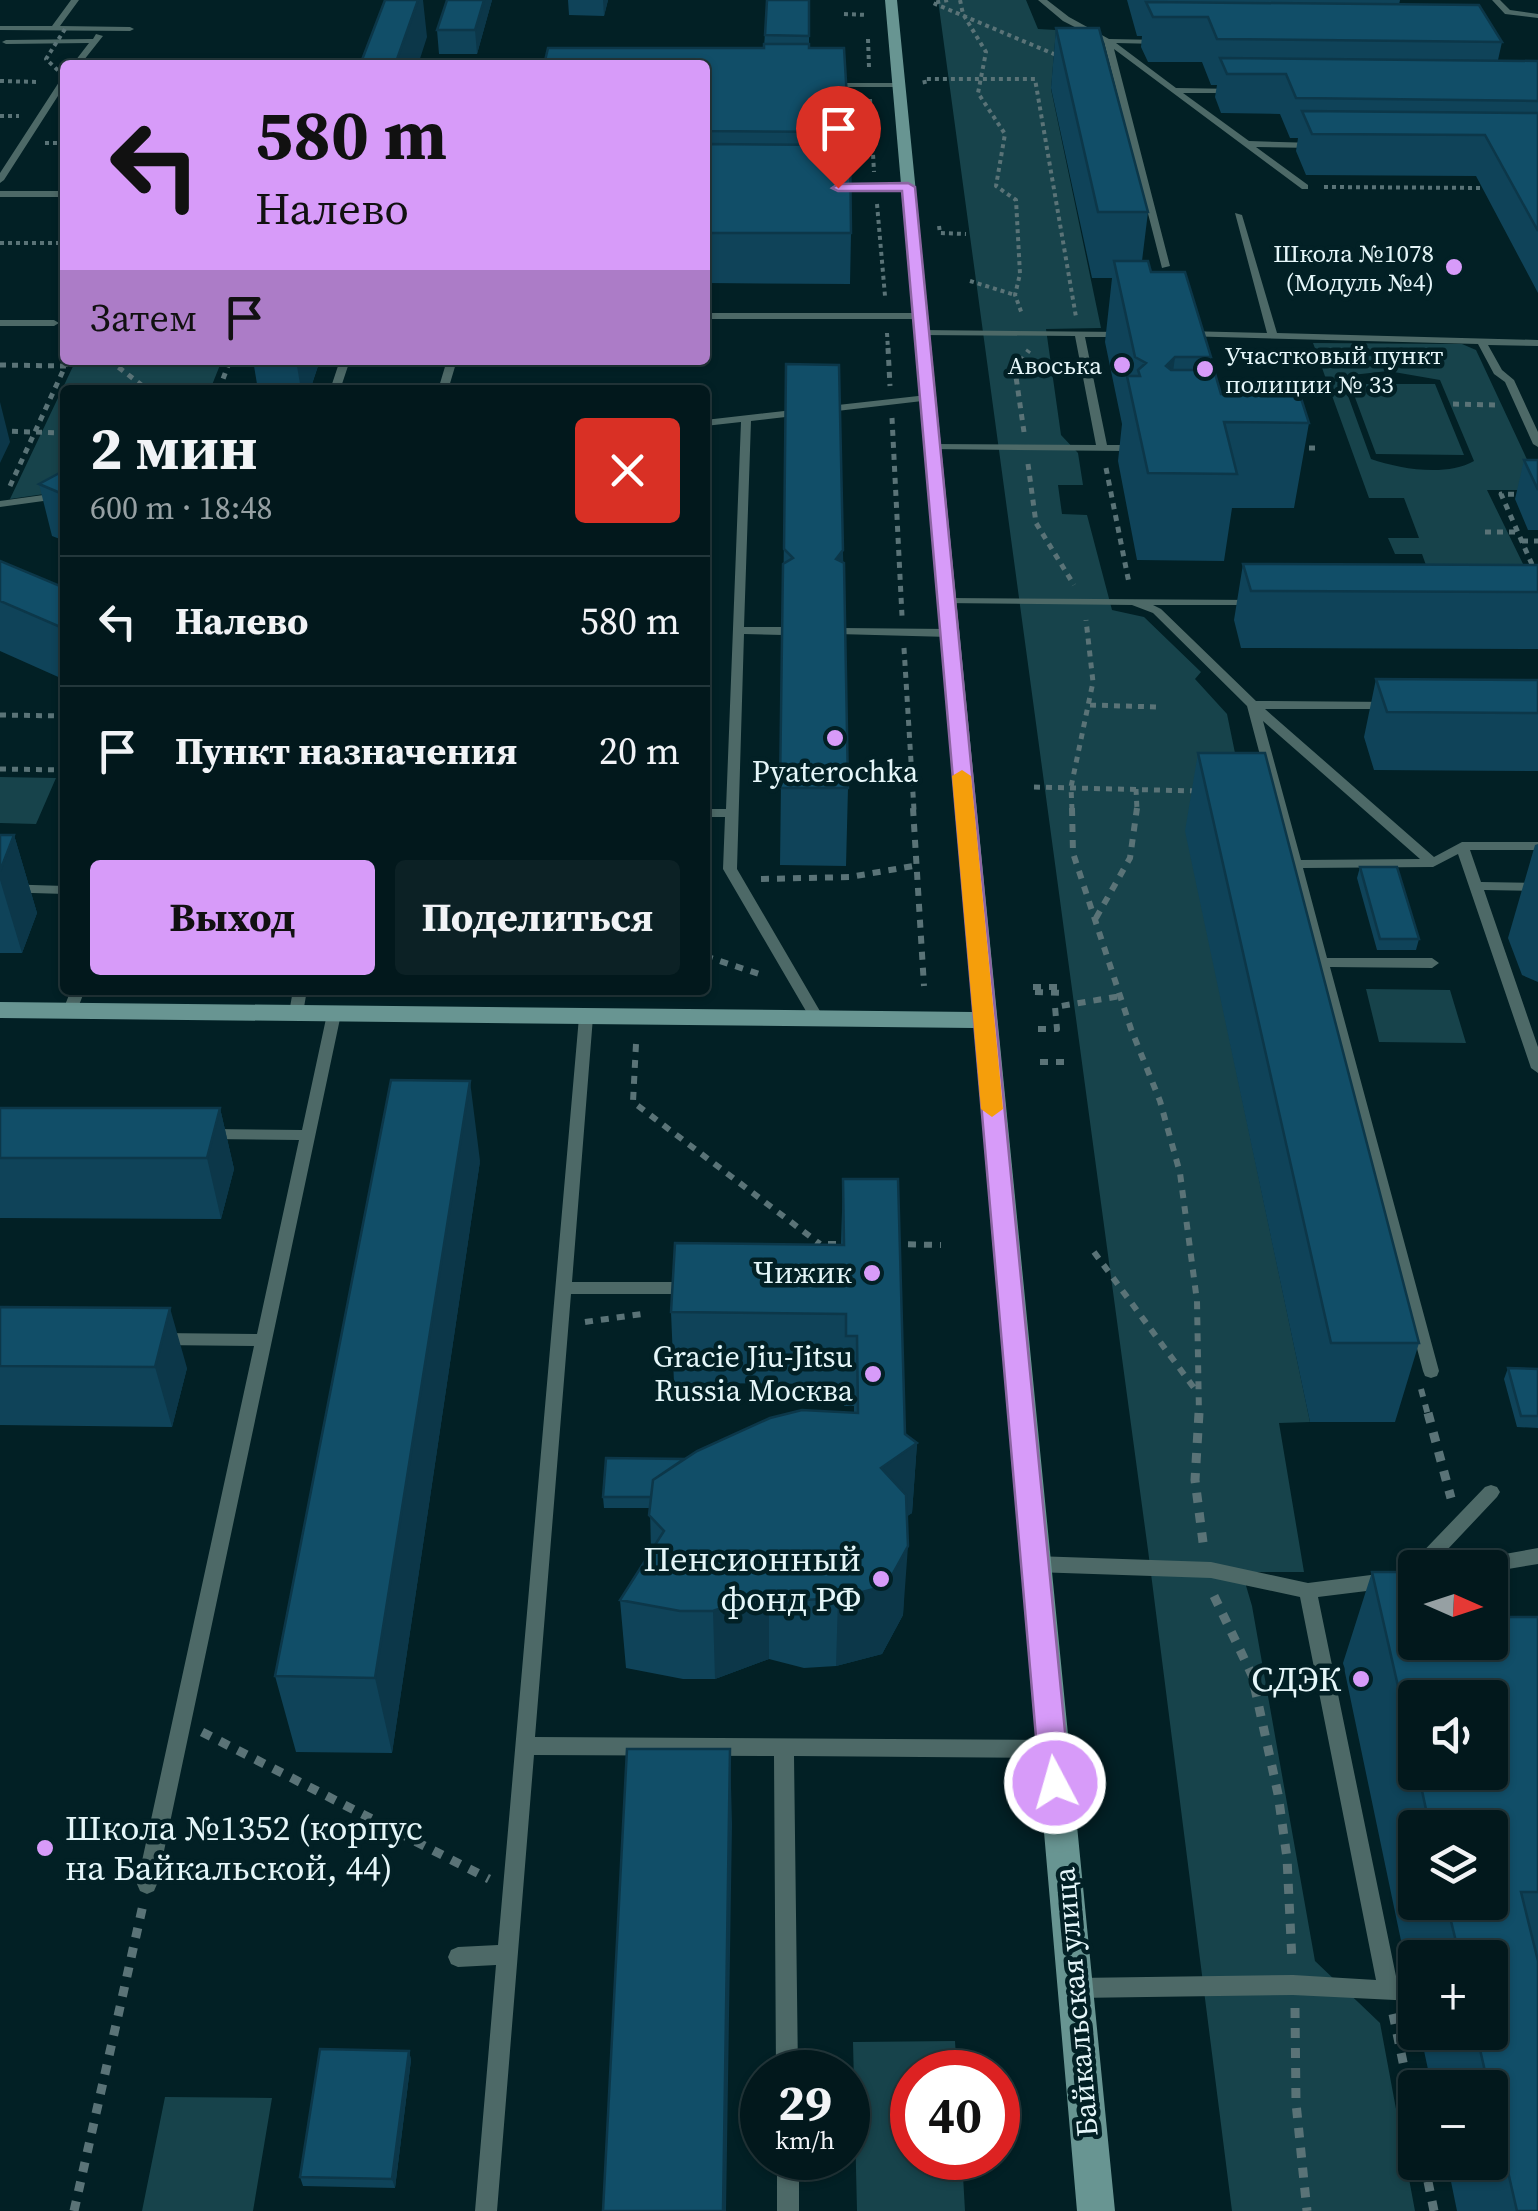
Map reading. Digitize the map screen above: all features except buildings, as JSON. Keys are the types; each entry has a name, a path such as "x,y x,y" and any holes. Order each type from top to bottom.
{"street":[{"name":"Байкальская улица","path":"891,0 1096,2211"},
{"path":"0,1010 74,1000 298,1002 334,1014 984,1020"}],"lane":[{"path":"54,28 75,0"},
{"path":"1042,0 1066,19 1108,41 1305,187"},
{"path":"1496,0 1508,12 1538,16"},
{"path":"0,28 130,29"},
{"path":"80,60 104,29"},
{"path":"6,42 95,41"},
{"path":"1108,41 1166,42"},
{"path":"1108,41 1165,266"},
{"path":"0,180 60,85"},
{"path":"817,85 899,86"},
{"path":"1175,90 1251,91"},
{"path":"42,112 60,112"},
{"path":"1247,144 1325,145"},
{"path":"819,187 908,187"},
{"path":"0,194 60,194"},
{"path":"1238,216 1272,334"},
{"path":"710,316 886,316 920,324 1029,333 1132,334"},
{"path":"0,323 54,323"},
{"path":"1079,334 1102,447"},
{"path":"1163,334 1538,342"},
{"path":"1482,342 1498,372 1509,380 1538,444"},
{"path":"710,422 927,398"},
{"path":"746,418 730,869 782,947 817,1018"},
{"path":"932,447 1127,448"},
{"path":"1,504 60,496"},
{"path":"946,602 1268,602"},
{"path":"1133,602 1157,611 1252,705 1433,863"},
{"path":"738,630 783,631"},
{"path":"842,632 949,633"},
{"path":"1252,705 1405,706"},
{"path":"1252,705 1431,1371"},
{"path":"710,813 732,814"},
{"path":"1295,864 1433,863 1462,846 1538,846"},
{"path":"1462,846 1538,1068"},
{"path":"1476,886 1538,887"},
{"path":"0,888 60,890"},
{"path":"1321,962 1432,962"},
{"path":"147,1884 308,1135 325,1076 334,1014"},
{"path":"486,2211 586,1017"},
{"path":"192,1134 308,1135"},
{"path":"564,1288 700,1288"},
{"path":"132,1339 264,1340"},
{"path":"1435,1550 1491,1492"},
{"path":"1508,1561 1538,1556"},
{"path":"1034,1564 1211,1570 1308,1590 1398,1576"},
{"path":"1308,1590 1388,1988"},
{"path":"525,1746 1052,1749"},
{"path":"784,1749 787,2050"},
{"path":"458,1956 508,1955"},
{"path":"1075,1988 1293,1985 1398,1990"},
{"path":"788,2180 788,2211"}],"path":[{"path":"948,0 933,3 1068,61"},
{"path":"960,0 961,12 984,44 986,66 978,92 1004,134 996,186 1016,200 1014,225 1021,283 1014,295"},
{"path":"844,14 867,13 924,986"},
{"path":"60,73 46,59 65,28"},
{"path":"926,99 924,80 1035,79 1079,334"},
{"path":"0,81 23,81"},
{"path":"43,143 60,144"},
{"path":"1305,187 1499,188"},
{"path":"938,214 940,234 966,234"},
{"path":"0,243 60,242"},
{"path":"970,281 1014,295"},
{"path":"1014,295 1029,333 1028,354 1015,370 1036,523 1066,566 1082,602 1092,655 1090,705 1071,787 1073,854 1160,1100 1180,1173 1197,1301 1195,1480 1204,1549 1214,1597 1252,1675 1278,1794 1287,1858 1298,2123 1307,2211"},
{"path":"0,366 60,363"},
{"path":"1,504 66,365"},
{"path":"115,365 141,385"},
{"path":"1453,404 1521,406"},
{"path":"0,432 60,432"},
{"path":"1102,447 1133,602"},
{"path":"1279,448 1316,448"},
{"path":"1538,495 1502,494 1538,578"},
{"path":"1485,532 1518,532"},
{"path":"1522,541 1538,541"},
{"path":"1090,705 1157,707"},
{"path":"0,715 60,716"},
{"path":"0,769 60,770"},
{"path":"1034,787 1209,792"},
{"path":"1095,919 1119,886 1135,852 1136,788"},
{"path":"736,880 850,877 919,865"},
{"path":"710,958 802,988"},
{"path":"1034,989 1064,990"},
{"path":"1038,1028 1056,1029 1055,1007 1121,996"},
{"path":"636,1044 633,1102 820,1244 854,1244"},
{"path":"1040,1062 1070,1062"},
{"path":"819,1258 820,1244"},
{"path":"889,1244 940,1245"},
{"path":"1094,1252 1198,1393"},
{"path":"1426,1412 1458,1523"},
{"path":"182,1722 513,1891"},
{"path":"74,2211 147,1884"},
{"path":"1388,1988 1405,2070"},
{"path":"1428,2180 1434,2211"}],"shaded area":[{"path":"938,0 1026,0 1038,29 1056,30 1051,89 1101,328 1046,329 1061,435 1078,453 1083,485 1058,485 1062,514 1087,515 1112,610 1144,617 1201,672 1195,679 1227,714 1251,831 1186,831 1310,1422 1279,1423 1304,1572 1242,1572 1252,1606 1315,1961 1380,2023 1398,2120 1398,2180 1409,2180 1415,2211 1232,2211 1148,1550"},
{"path":"1313,343 1462,344 1476,350 1538,483 1538,490 1487,490 1525,568 1427,568 1422,554 1395,554 1388,538 1419,538 1404,498 1369,498","holes":["1388,371 1440,380 1474,461 1437,470 1371,459 1343,382 1352,375"]},
{"path":"74,365 220,365 212,385 64,385"},
{"path":"1350,384 1435,384 1464,455 1376,454"},
{"path":"60,394 60,492 10,499"},
{"path":"0,777 56,778 36,824 0,823"},
{"path":"1366,989 1450,990 1466,1043 1379,1042"},
{"path":"955,2041 956,2050 890,2050 890,2180 963,2180 965,2211 857,2211 856,2180 870,2180 870,2050 853,2050 853,2042"},
{"path":"165,2097 272,2098 253,2211 142,2211"}],"slow traffic":[{"path":"962,776 992,1109"}],"place":[{"name":"Школа №1078 (Модуль №4)","path":"1454,267"},
{"name":"Авоська","path":"1122,365"},
{"name":"Участковый пункт полиции № 33","path":"1205,369"},
{"name":"Pyaterochka","path":"835,738"},
{"name":"Чижик","path":"872,1273"},
{"name":"Gracie Jiu-Jitsu Russia Москва","path":"873,1374"},
{"name":"Пенсионный фонд РФ","path":"881,1579"},
{"name":"СДЭК","path":"1361,1679"},
{"name":"Школа №1352 (корпус на Байкальской, 44)","path":"45,1848"}],"route":[{"path":"838,188 908,187 1055,1783"}]}
